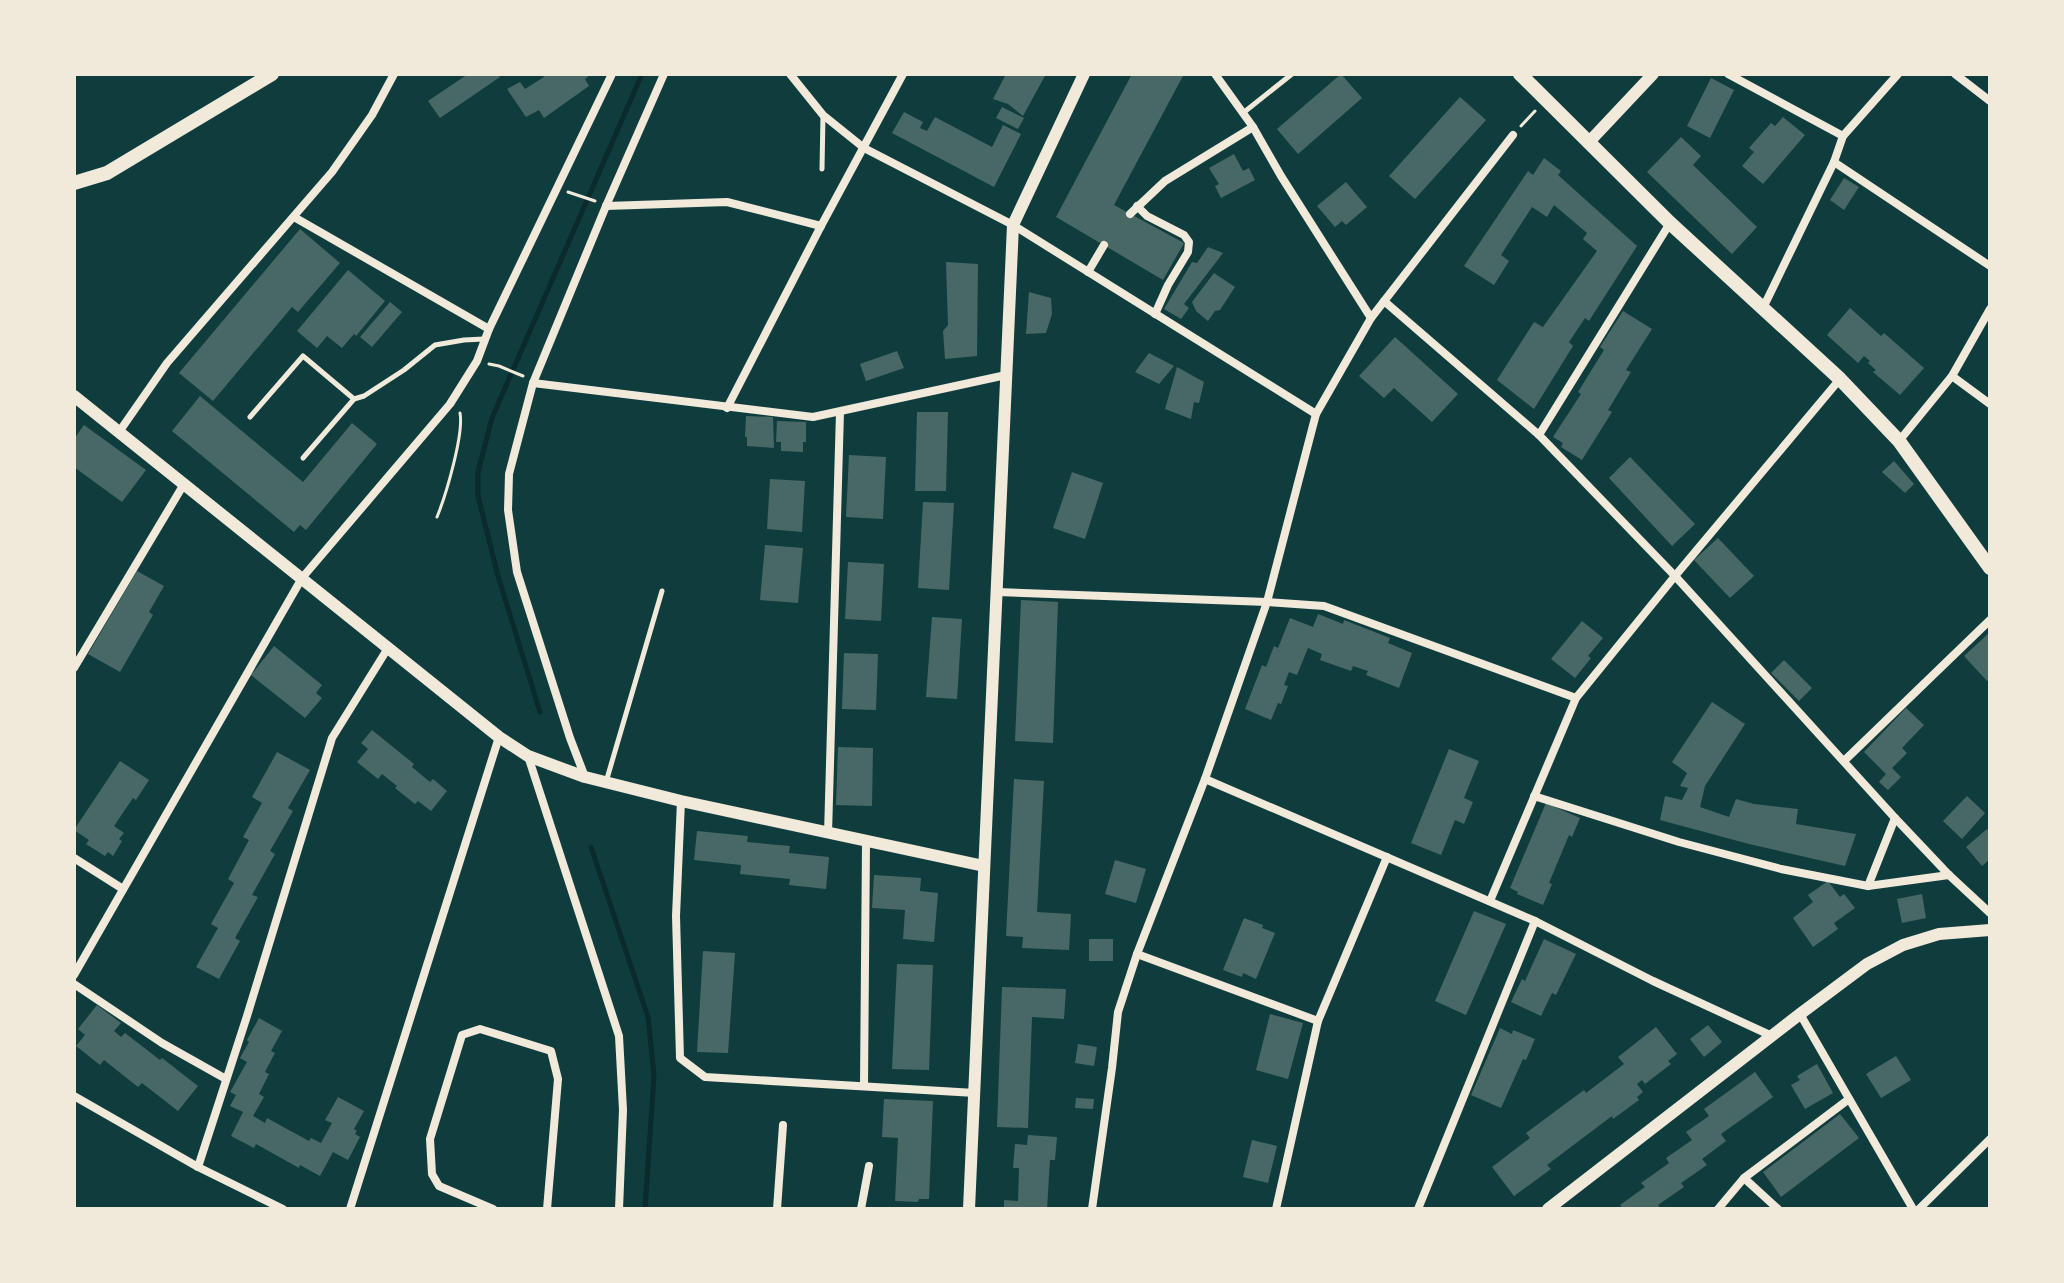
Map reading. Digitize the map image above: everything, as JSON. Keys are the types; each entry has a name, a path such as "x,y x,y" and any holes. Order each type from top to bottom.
{"main road":[{"path":"74,183 107,173 272,74"},
{"path":"1520,74 1670,223 1840,379 1899,441 1990,568"}],"street":[{"path":"119,432 167,363 332,172 372,115 394,74"},
{"path":"74,975 302,578 450,404 477,361 489,329 612,74"},
{"path":"585,777 517,572 508,510 509,474 533,383 664,74"},
{"path":"790,74 823,115 864,148 1013,225 1316,414"},
{"path":"727,408 903,74"},
{"path":"969,1209 1013,225 1084,74"},
{"path":"1215,74 1253,127 1371,318"},
{"path":"1589,142 1653,74"},
{"path":"1728,74 1843,136"},
{"path":"1762,309 1834,162 1843,136 1898,74"},
{"path":"1955,74 1990,101"},
{"path":"1130,214 1165,181 1253,127"},
{"path":"1092,1209 1118,1012 1267,602 1316,414 1371,318 1513,135"},
{"path":"1834,162 1990,266"},
{"path":"606,206 727,202 821,226"},
{"path":"1137,206 1147,216 1184,235 1189,242 1188,252 1155,314"},
{"path":"294,217 489,329"},
{"path":"1539,435 1670,223"},
{"path":"1088,272 1104,245"},
{"path":"1384,301 1539,435 1675,576 1895,818 1990,913"},
{"path":"1899,441 1952,376 1990,309"},
{"path":"533,383 813,417 1006,375"},
{"path":"1952,376 1990,404"},
{"path":"1490,901 1576,698 1840,379"},
{"path":"76,401 119,432 499,737 528,756 585,777 681,801 984,866"},
{"path":"828,834 840,412"},
{"path":"74,668 184,484"},
{"path":"997,592 1324,606 1576,698"},
{"path":"1844,761 1990,620"},
{"path":"198,1167 332,738 388,648"},
{"path":"350,1209 499,737"},
{"path":"528,756 619,1036 623,1110 619,1209"},
{"path":"1205,779 1535,921 1653,981 1772,1036"},
{"path":"1534,796 1693,846 1781,869 1868,886 1949,875"},
{"path":"681,801 676,916 680,1058 705,1077 975,1093"},
{"path":"1868,886 1895,818"},
{"path":"864,1086 866,842"},
{"path":"1276,1209 1318,1021 1387,857"},
{"path":"74,858 123,889"},
{"path":"1418,1209 1535,921"},
{"path":"1548,1209 1867,964 1903,945 1939,934 1990,930"},
{"path":"1137,954 1318,1021"},
{"path":"74,984 162,1043 226,1079"},
{"path":"1800,1014 1916,1209 1990,1139"},
{"path":"493,1209 439,1186 432,1174 430,1139 462,1035 480,1029 551,1051 558,1079 547,1209"},
{"path":"74,1096 198,1167 283,1209"},
{"path":"1718,1209 1744,1178 1849,1099"},
{"path":"777,1209 783,1125"},
{"path":"861,1209 869,1166"},
{"path":"1744,1178 1778,1209"}],"lane":[{"path":"1243,113 1292,74"},
{"path":"822,169 823,115"},
{"path":"303,458 354,399 364,396 404,370 435,345 485,339"},
{"path":"250,417 303,356 354,399"},
{"path":"606,782 662,591"}],"path":[{"path":"1513,135 1545,98"},
{"path":"573,192 606,206"},
{"path":"499,366 522,375"},
{"path":"437,517 462,421 456,393"}],"building":[{"path":"468,74 498,74 500,77 440,118 428,101"},
{"path":"542,74 591,74 585,79 589,86 544,118 539,110 526,117 507,89 520,82 525,89 544,77"},
{"path":"1006,74 1046,74 1023,116 1008,104 993,99"},
{"path":"1132,74 1184,74 1114,205 1184,243 1163,280 1056,217"},
{"path":"1341,74 1362,98 1298,154 1277,129"},
{"path":"1711,78 1734,90 1710,138 1687,126"},
{"path":"1460,97 1486,120 1415,199 1389,176"},
{"path":"1002,107 1024,118 1018,129 996,118"},
{"path":"904,112 923,122 920,128 927,131 935,117 992,147 1003,125 1021,134 994,187 892,133"},
{"path":"1783,117 1805,135 1763,184 1742,166 1754,152 1749,148 1771,123 1775,126"},
{"path":"1681,137 1701,156 1693,165 1757,227 1732,254 1647,172"},
{"path":"1234,154 1243,171 1249,168 1255,180 1221,198 1215,186 1219,184 1209,168"},
{"path":"1544,158 1561,171 1558,175 1637,246 1589,321 1585,318 1569,342 1573,346 1534,409 1497,380 1534,322 1543,327 1597,251 1583,239 1587,233 1554,205 1547,217 1532,207 1501,255 1509,261 1494,285 1464,266 1528,171 1533,175"},
{"path":"1844,178 1859,187 1844,210 1830,200"},
{"path":"1346,182 1367,207 1346,225 1342,221 1335,227 1317,206"},
{"path":"300,229 340,263 298,312 292,307 213,401 179,373"},
{"path":"1208,247 1223,253 1184,304 1189,308 1181,319 1164,309 1192,262 1197,263"},
{"path":"946,262 978,264 977,356 945,359 943,331 948,325"},
{"path":"348,270 385,301 342,348 327,336 317,348 297,331"},
{"path":"1214,273 1235,287 1220,310 1215,311 1208,321 1196,311 1192,302"},
{"path":"1029,292 1051,298 1052,314 1046,333 1026,334"},
{"path":"390,302 402,312 372,347 360,337"},
{"path":"1850,308 1924,368 1900,395 1873,372 1876,370 1864,356 1858,363 1827,335"},
{"path":"1623,311 1652,329 1626,370 1631,372 1608,410 1612,412 1582,460 1561,447 1563,443 1553,437 1581,394 1578,392 1604,350 1600,347"},
{"path":"1395,337 1458,394 1432,422 1394,388 1384,398 1359,376"},
{"path":"897,351 904,368 866,381 860,364"},
{"path":"1149,353 1174,366 1159,384 1135,372"},
{"path":"1177,367 1204,382 1199,403 1194,402 1191,419 1165,409"},
{"path":"200,396 303,482 352,423 377,444 306,530 300,525 294,532 172,431"},
{"path":"917,412 948,412 946,491 915,491"},
{"path":"746,416 773,417 774,448 747,446"},
{"path":"777,421 806,422 803,452 781,451 781,442 776,442"},
{"path":"84,425 146,470 122,502 74,467 74,439"},
{"path":"849,455 886,457 883,519 846,517"},
{"path":"1630,457 1695,524 1672,546 1609,478"},
{"path":"1894,461 1914,484 1905,493 1882,472"},
{"path":"1072,472 1103,483 1085,539 1053,528"},
{"path":"770,479 805,481 802,532 767,529"},
{"path":"923,502 954,503 949,590 918,588"},
{"path":"1718,538 1754,576 1730,598 1694,560"},
{"path":"765,545 803,548 798,603 760,600"},
{"path":"848,562 884,564 881,621 845,619"},
{"path":"137,571 164,586 149,612 153,615 120,672 88,654"},
{"path":"1021,600 1058,602 1053,743 1015,741"},
{"path":"1318,614 1343,624 1344,620 1390,638 1388,643 1412,653 1399,688 1366,675 1368,671 1353,666 1351,671 1320,660 1322,654 1308,648 1297,675 1289,672 1284,685 1288,686 1271,720 1245,709 1262,665 1266,667 1274,646 1278,648 1290,618 1313,627"},
{"path":"932,617 962,619 957,699 926,697"},
{"path":"1582,621 1603,638 1575,678 1551,659"},
{"path":"1990,632 1990,679 1987,681 1964,656"},
{"path":"274,646 322,685 316,693 322,698 305,718 251,675"},
{"path":"844,653 878,654 876,710 842,709"},
{"path":"1784,660 1812,688 1799,701 1771,673"},
{"path":"1712,702 1745,724 1705,786 1700,807 1729,817 1736,799 1798,809 1796,824 1856,834 1845,866 1660,820 1665,796 1682,800 1688,788 1680,786 1687,773 1672,762"},
{"path":"1906,708 1924,725 1902,748 1907,753 1892,768 1901,777 1888,790 1879,782 1886,774 1864,752"},
{"path":"372,730 414,764 412,767 430,782 433,779 447,791 431,811 418,801 415,804 382,774 378,779 357,762 368,749 361,743"},
{"path":"838,747 873,748 872,806 836,805"},
{"path":"1449,749 1479,761 1464,798 1473,802 1464,824 1455,820 1441,855 1411,843"},
{"path":"277,752 310,770 288,808 293,811 270,851 275,854 252,895 258,897 235,938 240,941 219,979 196,967 218,928 211,924 234,883 228,879 249,840 243,837 262,803 252,797"},
{"path":"120,761 149,780 114,826 124,833 119,839 122,841 113,856 108,852 105,856 86,844 89,840 74,830"},
{"path":"1014,779 1044,781 1037,912 1071,914 1069,950 1022,948 1023,937 1006,936"},
{"path":"1967,796 1985,813 1962,839 1943,821"},
{"path":"1546,803 1580,818 1572,837 1569,835 1543,905 1510,888"},
{"path":"1987,829 1990,832 1990,859 1982,866 1966,847"},
{"path":"697,831 748,836 747,842 790,846 789,853 829,857 826,889 789,885 790,879 740,874 741,865 694,860"},
{"path":"1115,860 1146,869 1136,903 1105,894"},
{"path":"874,875 921,878 920,891 938,893 934,942 903,939 905,910 872,908"},
{"path":"1828,881 1840,897 1844,894 1855,908 1834,923 1838,929 1813,947 1793,918 1813,902 1808,895"},
{"path":"1922,894 1926,918 1902,923 1897,899"},
{"path":"1474,911 1506,924 1466,1015 1435,1001"},
{"path":"1244,918 1275,933 1256,979 1223,970"},
{"path":"1089,939 1113,939 1113,961 1089,961"},
{"path":"1544,939 1576,954 1556,995 1552,993 1541,1016 1511,1002 1522,979 1525,981"},
{"path":"703,951 735,953 728,1053 697,1052"},
{"path":"897,964 933,965 929,1070 892,1069"},
{"path":"1002,987 1066,989 1064,1019 1032,1017 1028,1128 997,1127"},
{"path":"97,1005 121,1023 114,1031 121,1037 125,1033 198,1086 178,1111 142,1083 138,1087 104,1060 100,1065 76,1046 85,1035 78,1029"},
{"path":"1270,1014 1303,1023 1288,1079 1256,1070"},
{"path":"259,1018 282,1031 271,1051 275,1053 265,1072 269,1074 259,1094 264,1097 253,1116 265,1123 267,1118 309,1141 311,1138 321,1143 332,1123 325,1120 338,1097 364,1111 354,1129 360,1137 348,1160 333,1152 320,1176 256,1144 254,1148 231,1136 243,1112 230,1106 236,1095 230,1092 247,1062 240,1058"},
{"path":"1708,1025 1722,1042 1704,1057 1690,1039"},
{"path":"1656,1027 1677,1054 1668,1061 1671,1064 1645,1084 1642,1080 1637,1084 1643,1092 1637,1097 1639,1100 1613,1119 1612,1116 1547,1165 1551,1169 1514,1196 1492,1167 1530,1138 1526,1133 1624,1064 1618,1057"},
{"path":"1500,1028 1535,1039 1501,1108 1471,1095"},
{"path":"1078,1044 1097,1047 1094,1066 1075,1063"},
{"path":"1896,1056 1911,1080 1881,1098 1866,1074"},
{"path":"1817,1064 1833,1093 1805,1109 1791,1085 1800,1080 1797,1076"},
{"path":"1755,1072 1773,1097 1721,1134 1726,1141 1702,1159 1707,1165 1681,1183 1684,1187 1658,1205 1661,1209 1623,1209 1620,1205 1645,1187 1641,1183 1669,1163 1666,1158 1692,1140 1686,1132 1709,1116 1704,1109"},
{"path":"1076,1098 1094,1099 1093,1109 1075,1108"},
{"path":"884,1099 933,1101 929,1199 895,1201 898,1138 882,1137"},
{"path":"1840,1114 1859,1138 1781,1197 1763,1172"},
{"path":"1028,1135 1057,1137 1055,1160 1050,1160 1047,1209 1004,1209 1004,1200 1018,1201 1019,1168 1013,1168 1015,1144 1027,1145"},
{"path":"1252,1140 1277,1146 1268,1183 1243,1177"}],"waterway":[{"path":"540,712 498,576 478,496 478,472 492,418 642,74"},
{"path":"591,847 648,1017 654,1075 645,1209"}]}
